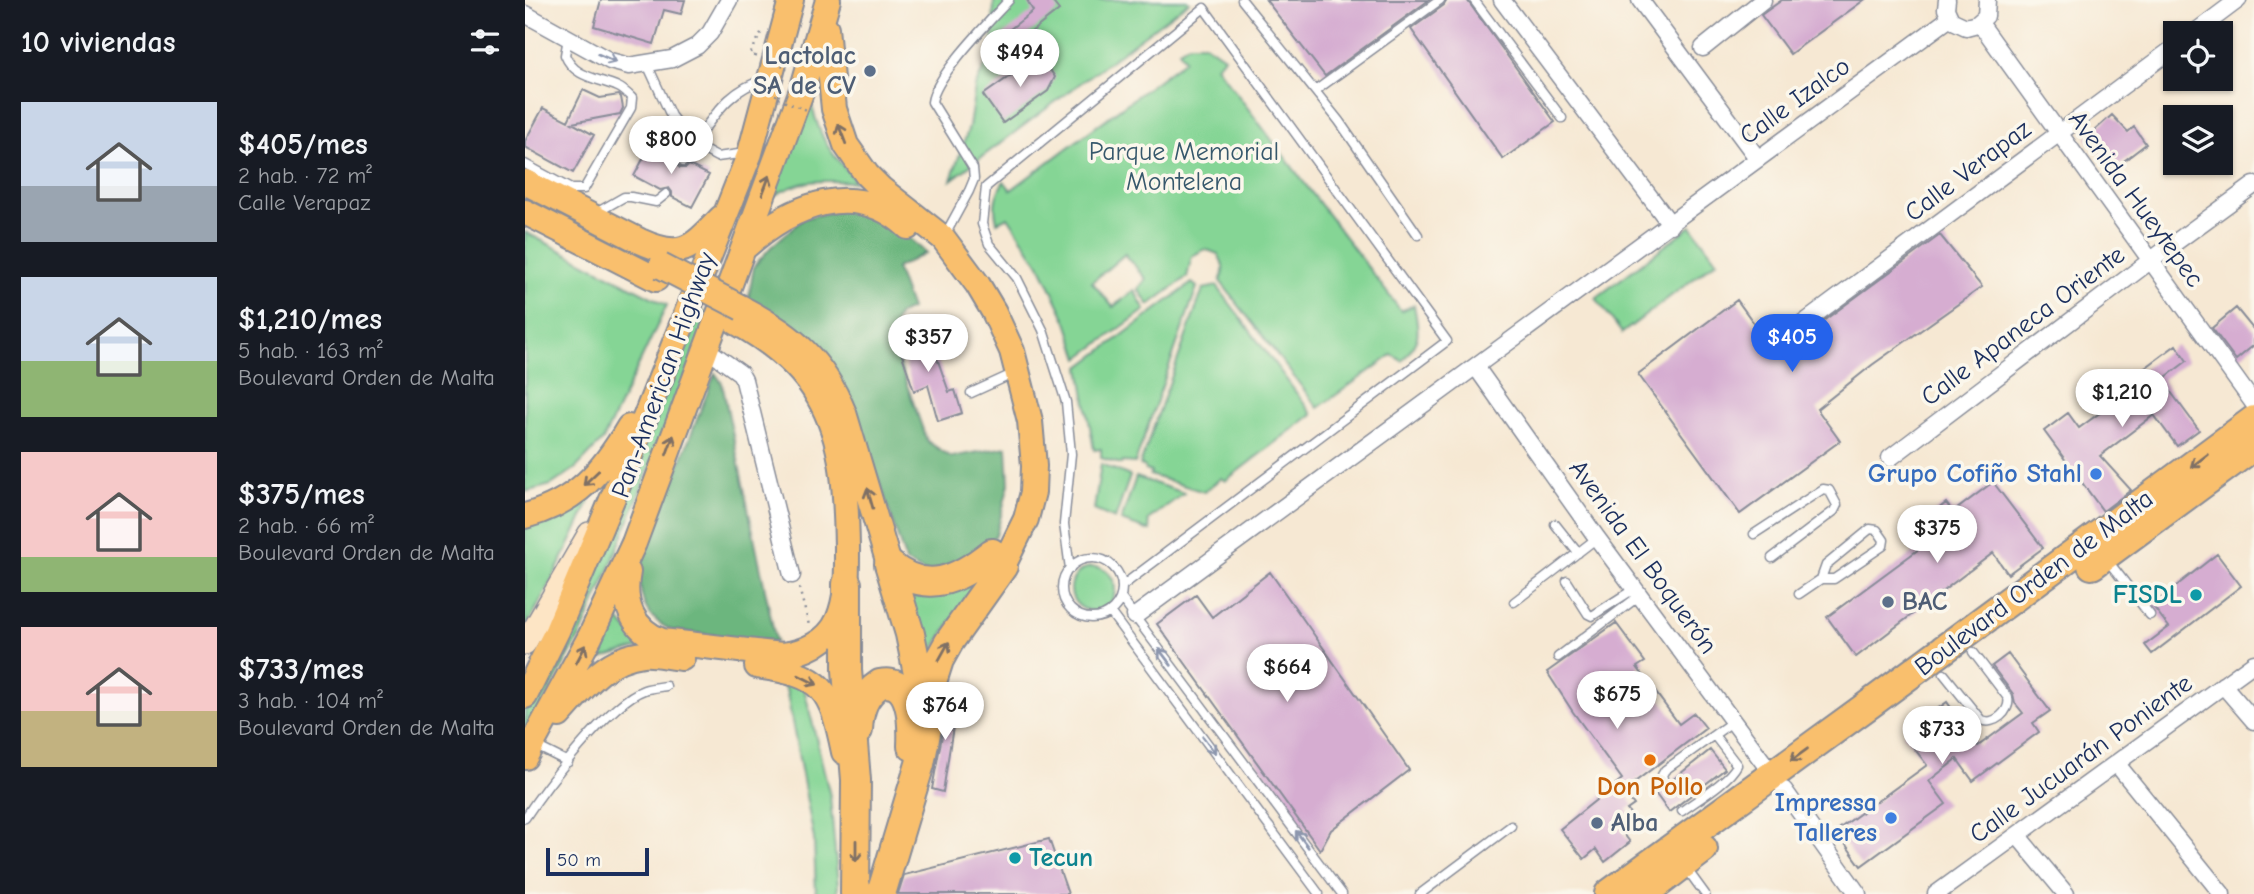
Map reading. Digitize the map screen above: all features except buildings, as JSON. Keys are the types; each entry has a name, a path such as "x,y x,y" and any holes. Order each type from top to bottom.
{"highway":[{"name":"Boulevard Orden de Malta","path":"1644,894 1684,864 1889,691 2254,420"},
{"name":"Boulevard Orden de Malta","path":"1609,894 1686,815 1732,788 1778,782 1944,674 2254,446"},
{"path":"889,564 908,578 933,583 966,572 1004,548"},
{"path":"881,894 920,764 929,718 930,688 939,660 1004,548"},
{"path":"889,564 910,634 921,685 923,735 920,764"},
{"path":"847,584 847,670 856,780"},
{"path":"855,894 855,808 861,706 871,689 887,682 900,686 906,694 911,718 911,762 905,815"}],"main road":[{"name":"Pan-American Highway","path":"525,696 557,631 624,471 750,153 791,0"},
{"name":"Pan-American Highway","path":"529,750 590,637 634,544 803,87 826,7"},
{"path":"826,7 834,109 846,145 876,196 943,238 978,285 994,312 1011,351 1030,421 1034,466 1033,492 1026,519 1004,548"},
{"path":"525,182 655,248 670,251 684,250 726,212"},
{"path":"525,193 658,272 739,315 774,326 819,365 834,389 844,413 889,564"},
{"path":"741,250 775,223 800,209 825,202 876,196"},
{"path":"525,212 658,272"},
{"path":"905,216 958,282 990,334 1006,377 1017,424 1021,482 1004,548"},
{"path":"634,544 626,582 631,615 650,636 662,641 782,655 796,654 815,646 838,621 847,584 846,501 843,473 829,418 818,394 785,355 739,315"},
{"path":"525,516 571,497 594,478 614,453 669,360"},
{"path":"529,750 602,670 622,659 645,654 776,668 819,686 832,703 855,808"}],"street":[{"path":"525,14 610,61 629,65 647,64 672,60 698,46 710,33 729,0"},
{"path":"1502,0 1671,225"},
{"path":"1640,0 1758,159"},
{"path":"1703,48 1763,0"},
{"path":"1948,0 1950,18 1955,24 1966,27 1979,23 1987,10 1987,0"},
{"path":"2210,21 2238,0"},
{"name":"Calle Izalco","path":"1135,617 1476,367 1550,303 1671,225 1950,18"},
{"name":"Avenida Hueytepec","path":"1979,23 2254,404"},
{"name":"Calle Verapaz","path":"1789,334 2163,56"},
{"name":"Calle Apaneca Oriente","path":"1890,458 2254,185"},
{"path":"705,348 737,371 744,380 792,575"},
{"name":"Avenida El Boquerón","path":"1476,367 1597,538 1858,894"},
{"path":"525,644 624,471"},
{"name":"Calle Jucuarán Poniente","path":"1936,894 2254,663"},
{"path":"2223,685 2254,721"},
{"path":"2116,763 2222,894"},
{"path":"2017,835 2066,894"}],"lane":[{"path":"943,238 974,178 972,168 932,102 933,93 957,60 1009,0"},
{"path":"1242,0 1339,121 1418,235"},
{"path":"1315,91 1440,0"},
{"path":"1474,0 1562,118"},
{"path":"1070,569 1064,524 1071,454 1066,402 1043,330 1017,278 989,244 982,224 986,187 1204,8 1447,341 1122,586"},
{"path":"525,164 571,189 584,189 631,108 632,98 620,87 601,82 573,69 565,55 568,38"},
{"path":"647,64 671,116 693,144 717,157 750,153"},
{"path":"683,162 726,100 756,82 772,77"},
{"path":"590,216 624,197 656,202 666,194"},
{"path":"971,393 1006,377"},
{"path":"1754,534 1823,489 1829,490 1837,505 1834,511 1772,558"},
{"path":"1555,524 1578,553"},
{"path":"1800,594 1821,579 1834,579 1883,546 1884,540 1877,530 1870,529 1825,565 1821,579"},
{"path":"1514,602 1597,538"},
{"path":"2103,556 2150,615"},
{"path":"1097,559 1114,568 1120,576 1122,586 1117,605 1110,612 1092,618 1074,612 1064,596 1063,586 1070,569 1078,562 1097,559"},
{"path":"1567,581 1592,616 1637,592"},
{"path":"1558,657 1637,592"},
{"path":"1121,598 1341,893"},
{"path":"1110,612 1319,894"},
{"path":"1944,674 1981,720 1992,722 2008,709 2008,698 1973,652"},
{"path":"525,817 613,710 644,690 666,686"},
{"path":"1665,785 1665,770 1732,722"},
{"path":"1714,735 1737,765 1732,788"},
{"path":"529,750 568,762"},
{"path":"1420,894 1511,826"},
{"path":"1684,864 1705,894"}],"path":[{"path":"761,31 750,55 787,67 775,98 807,110"},
{"path":"792,575 795,574 815,646"}],"green space":[{"path":"994,0 1189,2 951,180 969,127 975,87 992,50"},
{"name":"Parque Memorial Montelena","path":"1189,44 1205,44 1224,57 1216,66 1401,311 1414,305 1416,341 1402,361 1392,355 1318,408 1220,281 1223,267 1218,254 1205,249 1192,256 1187,277 1149,305 1138,289 1146,279 1125,254 1092,282 1113,307 1134,290 1145,310 1079,358 1067,322 1042,269 1008,217 997,222 996,201 1004,181 1011,190 1185,60 1179,50"},
{"path":"808,90 823,137 855,182 803,183 771,197"},
{"path":"849,208 898,227 926,253 896,268 911,309 898,315 890,337 927,441 951,457 1007,447 1009,484 996,535 984,549 928,574 906,562 859,420 839,381 748,301 754,266 771,247 804,218"},
{"path":"1691,226 1717,261 1622,333 1596,298"},
{"path":"525,232 667,305 603,440 576,468 551,485 525,492"},
{"path":"1192,283 1197,287 1135,463 1121,464 1101,458 1101,449 1094,450 1080,367"},
{"path":"1217,286 1312,414 1225,481 1221,478 1204,492 1150,475 1151,472 1140,465 1203,289"},
{"path":"698,309 710,315 607,575 580,636 525,735 525,709 570,622"},
{"path":"715,373 722,383 776,642 673,631 655,620 642,598 639,568"},
{"path":"1101,464 1130,476 1115,519 1094,510"},
{"path":"1136,477 1184,493 1148,520 1150,531 1121,521"},
{"path":"596,484 563,558 525,629 525,526"},
{"path":"1093,567 1109,573 1115,589 1109,605 1093,611 1077,605 1071,589 1077,573"},
{"path":"977,582 925,662 907,596 931,597"},
{"path":"614,614 642,647 590,662"},
{"path":"766,671 804,688 830,796 837,894 816,894 814,839 786,689"}],"place":[{"name":"Lactolac SA de CV","path":"870,71"},
{"name":"Grupo Cofiño Stahl","path":"2096,474"},
{"name":"FISDL","path":"2196,595"},
{"name":"BAC","path":"1888,602"},
{"name":"Don Pollo","path":"1650,760"},
{"name":"Impressa Talleres","path":"1891,818"},
{"name":"Alba","path":"1597,823"},
{"name":"Tecun","path":"1015,858"}]}
